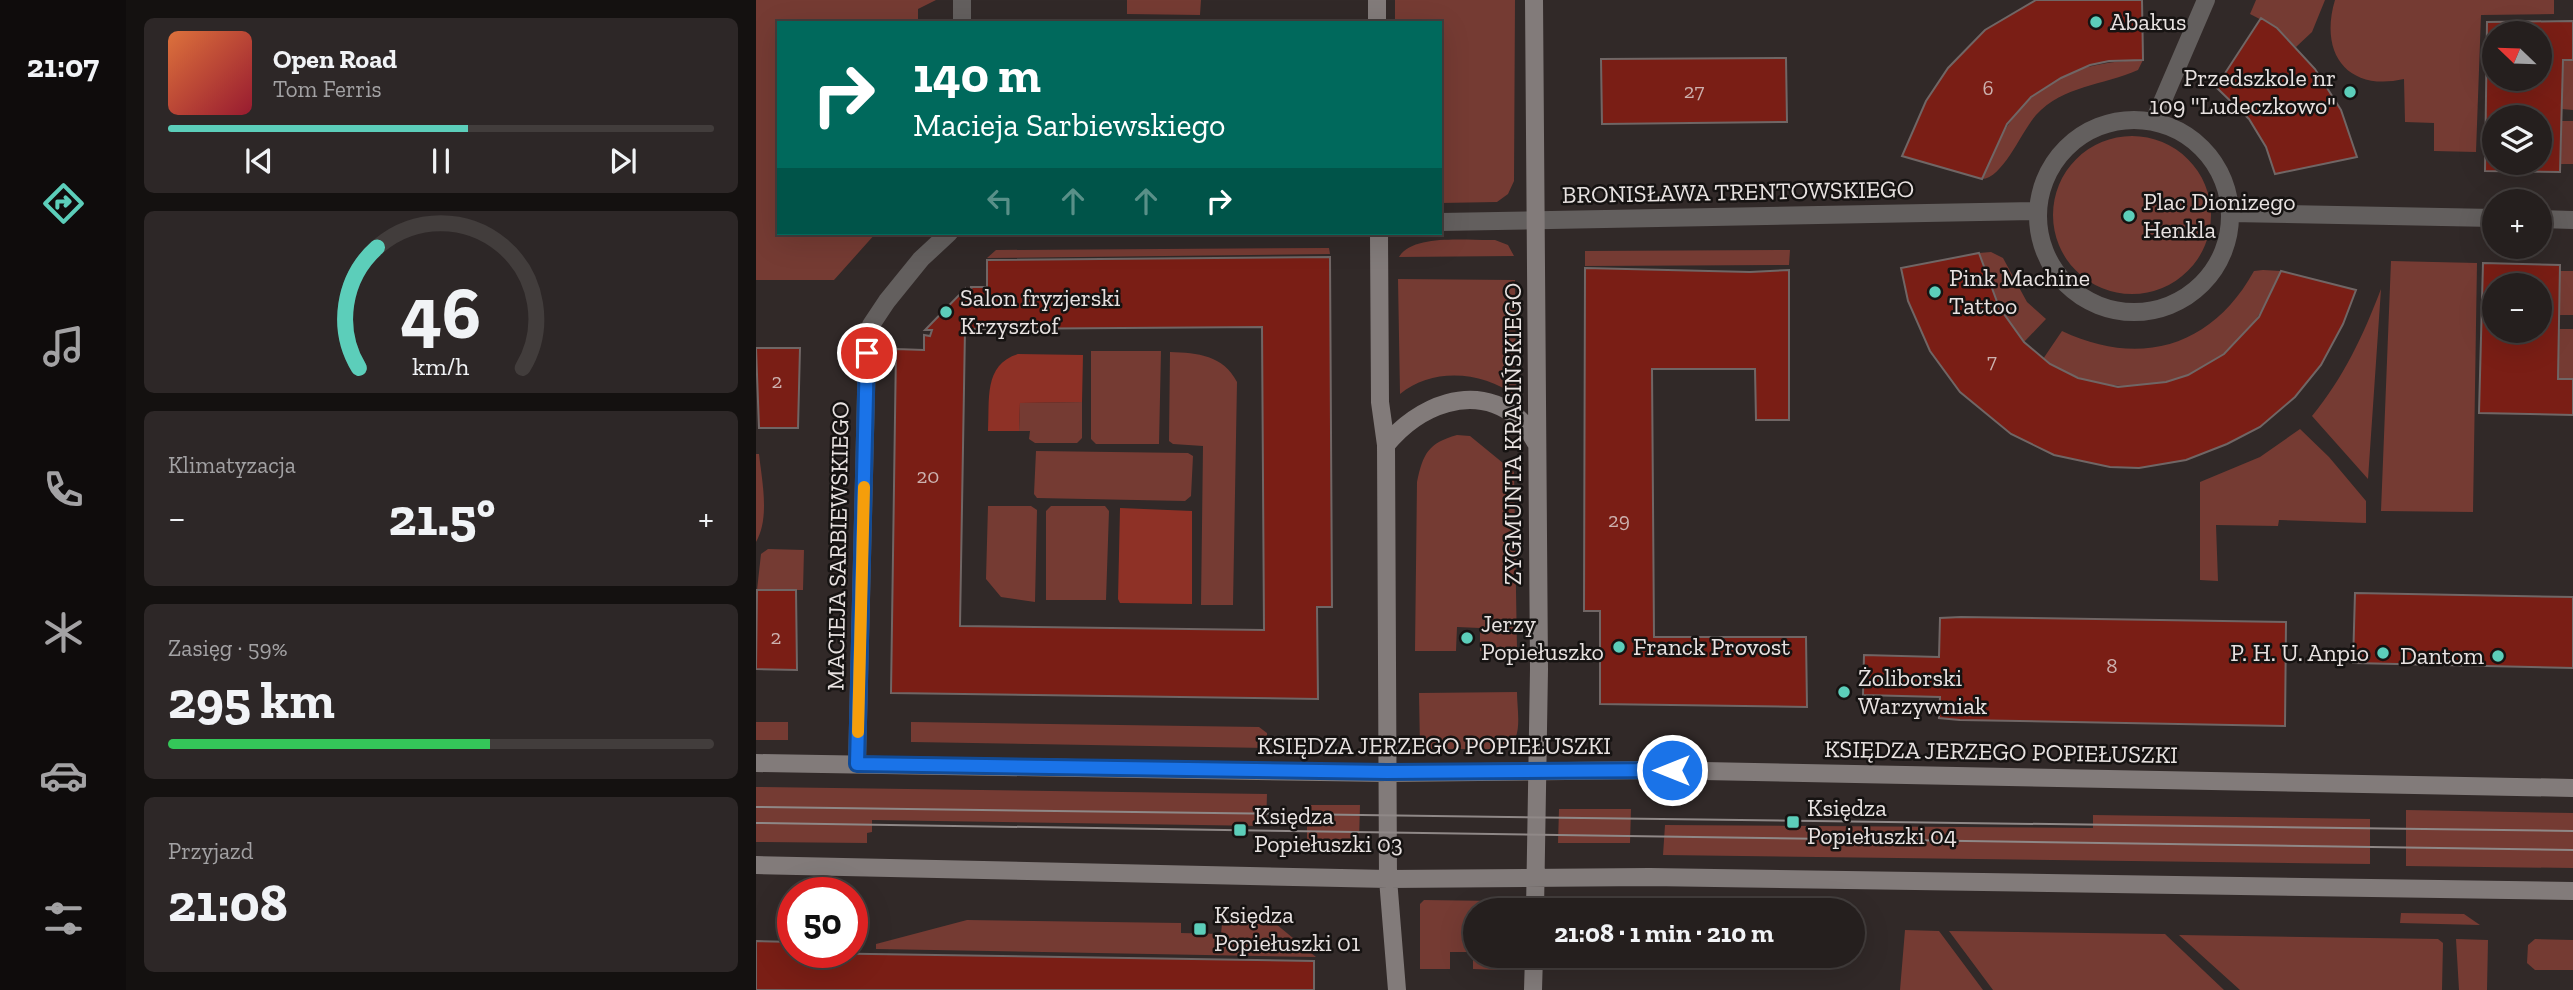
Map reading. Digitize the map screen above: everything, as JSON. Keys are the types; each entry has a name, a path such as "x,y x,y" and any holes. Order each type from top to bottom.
{"main road":[{"path":"1377,0 1377,21"},
{"name":"ZYGMUNTA KRASIŃSKIEGO","path":"1534,0 1539,772 1535,898"},
{"path":"1379,235 1380,402 1386,444 1388,879 1397,990"},
{"path":"1386,444 1408,423 1452,399 1478,399 1501,407 1518,417 1536,443"},
{"name":"KSIĘDZA JERZEGO POPIEŁUSZKI","path":"756,763 1387,772 1700,770 2573,788"},
{"path":"756,865 1388,879 1536,878 2573,891"},
{"path":"1533,990 1534,968"}],"street":[{"path":"961,0 962,21"},
{"path":"2154,121 2206,0"},
{"path":"2120,120 2154,121 2178,130 2199,144 2215,164 2226,187 2230,213 2225,247 2209,277 2182,300 2150,312 2115,312 2083,299 2057,276 2041,245 2037,211 2045,179 2063,151 2089,130 2120,120"},
{"name":"BRONISŁAWA TRENTOWSKIEGO","path":"1442,222 2037,211"},
{"path":"2230,213 2482,218"},
{"path":"2552,219 2573,220"},
{"name":"MACIEJA SARBIEWSKIEGO","path":"857,764 867,353 871,325 921,259 947,235"}],"shaded area":[{"path":"756,0 936,0 918,9 918,21 777,21 777,235 874,235 834,280 756,280"},
{"path":"1127,0 1201,0 1200,15 1127,14"},
{"path":"1395,0 1515,0 1514,181 1508,194 1497,202 1442,203 1442,21 1395,21"},
{"path":"2256,0 2325,0 2312,32 2296,47 2277,28 2250,14"},
{"path":"2335,0 2554,0 2554,14 2481,15 2476,152 2434,151 2434,123 2405,122 2404,79 2384,82 2367,80 2353,74 2342,64 2331,37"},
{"path":"2143,60 2138,70 2071,92 2047,105 2036,115 1997,171 1982,179 2007,126 2023,106 2041,90 2061,77 2085,68 2112,62"},
{"path":"2563,60 2573,60 2573,110 2562,109"},
{"path":"2561,121 2573,121 2573,164 2560,164"},
{"path":"2132,136 2162,142 2188,159 2205,185 2211,215 2205,245 2188,271 2162,288 2132,294 2102,288 2076,271 2059,245 2053,215 2059,185 2076,159 2102,142"},
{"path":"1495,240 1508,245 1514,256 1399,257 1406,249 1429,241"},
{"path":"1329,248 1330,254 987,258 996,250"},
{"path":"1790,250 1789,265 1585,266 1585,251"},
{"path":"1991,252 2003,258 2027,302 2046,319 2024,342 1997,300 1987,277 1979,253"},
{"path":"2391,261 2477,263 2473,512 2381,511"},
{"path":"2254,271 2281,271 2250,327 2224,354 2204,368 2182,377 2158,384 2110,385 2086,380 2043,359 2062,331 2091,342 2119,348 2146,348 2172,343 2195,333 2217,318 2237,297"},
{"path":"2560,271 2573,271 2573,315 2559,315"},
{"path":"1398,279 1515,280 1516,396 1488,381 1458,376 1427,379 1400,394"},
{"path":"2381,289 2368,479 2312,416 2352,356"},
{"path":"2559,329 2573,329 2573,379 2558,379"},
{"path":"1091,351 1161,351 1159,444 1096,444 1091,439"},
{"path":"1170,352 1209,357 1225,366 1237,382 1233,605 1201,605 1203,446 1173,444 1169,441"},
{"path":"1018,354 1083,355 1082,402 1020,403 1019,431 988,431 989,396 994,375 1007,359"},
{"path":"1082,402 1082,438 1077,443 1035,443 1029,439 1030,431 1019,431 1020,403"},
{"path":"2300,429 2329,457 2366,501 2366,523 2279,520 2278,526 2216,525 2218,581 2200,580 2200,482 2260,457"},
{"path":"1457,435 1470,436 1514,472 1517,650 1480,651 1480,628 1457,627 1456,651 1415,651 1417,482 1428,451 1439,442"},
{"path":"1036,451 1188,453 1193,456 1191,496 1185,501 1037,498 1034,494"},
{"path":"756,454 759,454 764,511 756,542"},
{"path":"988,506 1031,506 1037,510 1035,602 1001,597 986,579"},
{"path":"1051,506 1105,506 1109,511 1106,600 1046,600 1046,511"},
{"path":"1120,508 1192,511 1192,604 1120,603"},
{"path":"768,549 804,550 803,590 757,590 761,554"},
{"path":"1517,692 1517,732 1511,745 1505,749 1420,749 1419,693"},
{"path":"756,722 788,722 788,740 756,740"},
{"path":"911,722 1259,727 1267,733 1267,748 911,742"},
{"path":"756,787 1267,794 1266,826 872,820 872,832 867,833 867,843 756,842"},
{"path":"1307,805 1360,805 1359,840 1307,840"},
{"path":"1559,809 1631,809 1630,843 1558,843"},
{"path":"2406,810 2573,813 2573,868 2406,866"},
{"path":"2093,815 2370,819 2370,864 1663,855 1665,825 2093,828"},
{"path":"1424,900 1463,901 1463,952 1450,952 1450,969 1420,969 1420,904"},
{"path":"2401,913 2464,914 2480,925 2400,923"},
{"path":"967,920 1181,923 1181,933 1221,934 1222,924 1276,924 1316,957 876,949 876,944"},
{"path":"1905,930 1939,931 1983,990 1900,990"},
{"path":"1949,931 2165,934 2224,990 1993,990"},
{"path":"2179,935 2438,939 2443,943 2442,990 2240,990"},
{"path":"2456,939 2488,940 2487,990 2459,990"},
{"path":"2535,939 2573,940 2573,970 2535,970 2527,963 2528,945"},
{"path":"1501,968 1501,970 1473,969"}],"building":[{"path":"2036,0 2142,0 2143,60 2109,61 2090,65 2061,78 2031,97 2007,124 1982,179 1902,156 1926,101 1948,68 1985,30"},
{"path":"2261,18 2277,28 2315,69 2341,110 2357,157 2275,174 2266,147 2249,119 2216,87"},
{"path":"2552,21 2573,21 2573,60 2563,60 2560,172 2552,172 2552,105 2486,105 2486,91 2552,91"},
{"path":"1786,58 1787,122 1602,124 1601,59"},
{"path":"1979,253 1999,307 2024,342 2050,364 2078,378 2118,387 2166,382 2188,375 2224,354 2259,317 2281,271 2356,290 2343,324 2321,365 2295,397 2260,427 2186,460 2139,468 2110,467 2054,455 2011,434 1960,392 1930,351 1908,301 1901,268"},
{"path":"1330,257 1332,607 1317,607 1318,699 891,693 896,349 924,350 924,335 930,336 932,330 925,330 965,289 965,296 972,293 971,287 987,287 987,260","holes":["1262,327 1264,630 960,626 965,329"]},
{"path":"2483,263 2560,265 2558,379 2573,379 2573,415 2479,413 2482,300 2482,343 2552,343 2552,273 2483,273"},
{"path":"1585,268 1750,272 1789,270 1789,420 1756,420 1755,369 1652,369 1654,637 1806,637 1807,707 1600,704 1600,611 1584,611"},
{"path":"756,348 800,348 798,428 759,428"},
{"path":"757,590 796,590 797,670 756,669"},
{"path":"2355,593 2573,597 2573,668 2353,663"},
{"path":"1940,618 2286,622 2285,726 1960,720 1939,718 1940,697 1863,695 1864,655 1939,657"},
{"path":"756,941 777,942 777,968 868,968 868,954 1314,961 1314,990 756,990"}],"tram line":[{"path":"756,807 2573,831"},
{"path":"756,823 2573,850"}],"slow traffic":[{"path":"858,732 864,487"}],"place":[{"name":"Abakus","path":"2096,22"},
{"name":"Przedszkole nr 109 \"Ludeczkowo\"","path":"2350,92"},
{"name":"Plac Dionizego Henkla","path":"2129,216"},
{"name":"Pink Machine Tattoo","path":"1935,292"},
{"name":"Salon fryzjerski Krzysztof","path":"946,312"},
{"name":"Jerzy Popiełuszko","path":"1467,638"},
{"name":"Franck Provost","path":"1619,647"},
{"name":"P. H. U. Anpio","path":"2383,653"},
{"name":"Dantom","path":"2498,656"},
{"name":"Żoliborski Warzywniak","path":"1844,692"},
{"name":"Księdza Popiełuszki 04","path":"1793,822"},
{"name":"Księdza Popiełuszki 03","path":"1240,830"},
{"name":"Księdza Popiełuszki 01","path":"1200,929"}],"route":[{"path":"867,353 857,764 1387,772 1672,770"}]}
